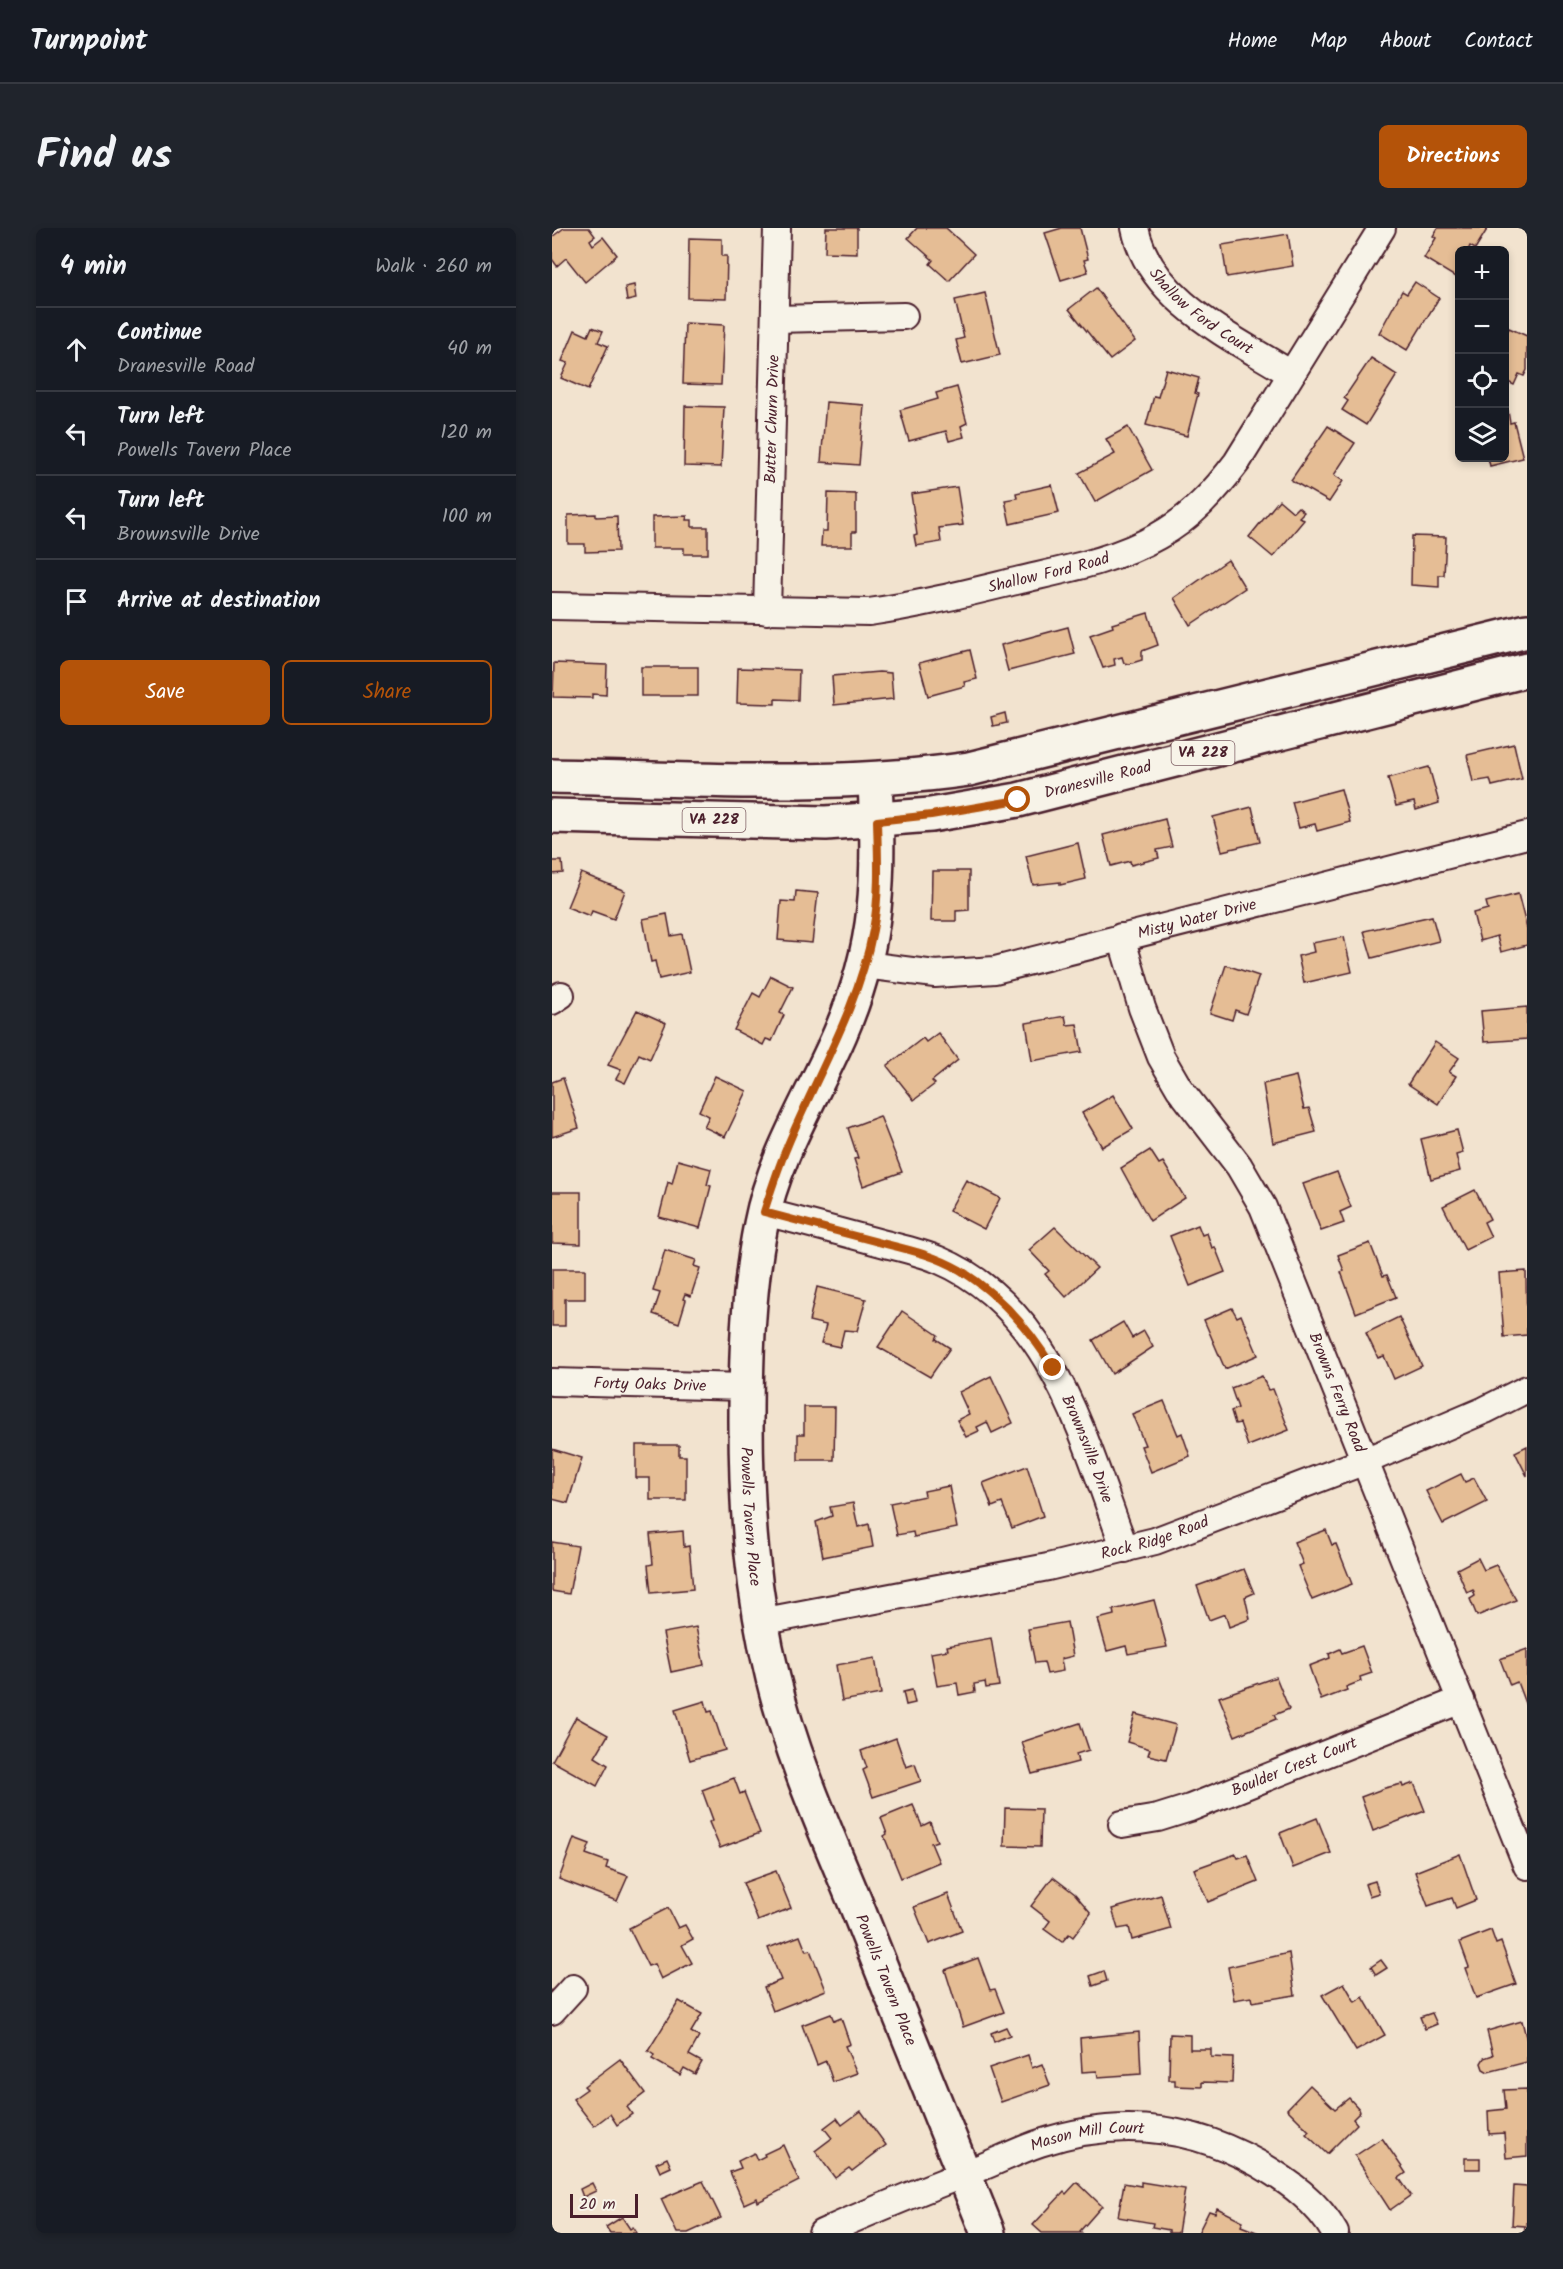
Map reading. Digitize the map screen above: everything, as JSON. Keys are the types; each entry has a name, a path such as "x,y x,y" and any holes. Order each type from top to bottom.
{"main road":[{"name":"VA 228","path":"552,776 806,782 875,780 927,775 1008,761 1527,631"},
{"name":"Dranesville Road","path":"552,816 826,823 877,821 942,814 1018,800 1527,670"},
{"name":"Powells Tavern Place","path":"875,780 878,872 874,928 865,965 841,1033 787,1147 764,1212 754,1267 746,1387 746,1502 760,1622 773,1681 795,1752 988,2233"}],"street":[{"name":"Butter Churn Drive","path":"768,610 777,228"},
{"name":"Shallow Ford Court","path":"1135,228 1152,267 1171,292 1196,314 1291,374"},
{"name":"Shallow Ford Road","path":"552,606 869,612 910,607 1075,567 1130,550 1160,536 1191,514 1215,491 1237,462 1382,228"},
{"path":"775,319 904,316"},
{"name":"Misty Water Drive","path":"865,965 935,974 995,970 1527,835"},
{"name":"Browns Ferry Road","path":"1121,937 1142,1008 1161,1057 1179,1088 1239,1166 1263,1207 1527,1866"},
{"name":"Brownsville Drive","path":"764,1212 940,1260 985,1287 1014,1313 1036,1339 1053,1368 1125,1549"},
{"name":"Forty Oaks Drive","path":"552,1382 746,1387"},
{"name":"Rock Ridge Road","path":"760,1622 1048,1567 1125,1549 1219,1517 1365,1461 1485,1410 1527,1389"},
{"name":"Boulder Crest Court","path":"1122,1824 1158,1818 1191,1808 1461,1700"},
{"path":"552,2011 573,1988"},
{"name":"Mason Mill Court","path":"822,2233 1038,2144 1077,2133 1113,2127 1151,2128 1214,2142 1283,2177 1310,2200 1335,2233"}],"building":[{"path":"564,228 589,228 595,236 590,240 593,245 603,237 617,255 585,282 566,258 557,266 552,259 552,237"},
{"path":"826,228 857,228 857,253 825,252"},
{"path":"917,228 946,228 974,254 949,281 930,264 933,260 908,238"},
{"path":"1062,228 1080,228 1088,259 1084,260 1088,272 1061,280 1045,233"},
{"path":"1438,228 1488,228 1477,246 1455,246 1455,277 1424,258 1436,238 1433,236"},
{"path":"1288,234 1293,266 1227,277 1222,245"},
{"path":"689,238 722,239 722,256 727,256 726,299 688,298"},
{"path":"1415,282 1439,298 1407,350 1379,333 1402,291 1407,294"},
{"path":"634,285 636,299 627,301 625,287"},
{"path":"1096,288 1135,341 1110,360 1069,309"},
{"path":"985,293 1000,355 962,364 956,340 964,338 955,300"},
{"path":"685,323 724,325 721,385 683,384"},
{"path":"592,327 603,331 598,342 608,346 588,390 561,378 568,363 562,361 575,330 588,336"},
{"path":"1509,328 1527,336 1527,370 1524,376 1519,374 1514,385 1509,382"},
{"path":"1371,358 1397,375 1366,425 1342,410 1348,401 1344,398"},
{"path":"1166,369 1199,378 1195,393 1198,394 1187,436 1146,425 1154,396 1158,397"},
{"path":"957,387 967,423 961,426 964,437 949,441 946,431 909,441 900,410 938,399 936,393"},
{"path":"826,402 864,405 859,465 821,462"},
{"path":"685,406 724,407 721,467 684,466"},
{"path":"1509,417 1510,423 1514,422 1523,458 1509,461"},
{"path":"1328,426 1355,443 1334,475 1343,481 1329,502 1291,480"},
{"path":"1128,427 1152,470 1095,502 1079,473 1115,454 1106,439"},
{"path":"1489,462 1506,462 1490,466"},
{"path":"1052,485 1059,513 1010,524 1005,500 1017,498 1016,493"},
{"path":"957,487 963,525 939,528 941,542 916,546 914,536 917,535 911,494"},
{"path":"828,493 856,494 856,532 852,532 852,546 821,546 822,531 827,531"},
{"path":"1279,500 1293,512 1298,507 1304,512 1299,517 1304,520 1273,557 1249,537"},
{"path":"596,514 596,517 617,516 618,551 585,552 585,544 568,544 568,515"},
{"path":"687,516 686,520 692,520 692,527 708,527 708,554 684,554 684,548 652,548 652,517"},
{"path":"1412,536 1446,537 1444,575 1439,575 1439,587 1411,585"},
{"path":"1228,560 1245,588 1190,625 1174,598"},
{"path":"1148,613 1158,645 1142,651 1142,660 1129,664 1124,663 1122,657 1114,659 1115,665 1103,668 1090,635 1113,627 1112,624"},
{"path":"1068,627 1075,654 1008,671 1001,645"},
{"path":"970,650 977,679 964,682 965,686 928,696 919,663"},
{"path":"554,663 607,665 606,695 592,694 592,698 553,697"},
{"path":"641,667 698,667 698,696 641,696"},
{"path":"738,668 799,670 798,700 775,699 775,704 737,703"},
{"path":"891,673 893,699 834,705 832,676"},
{"path":"1005,713 1007,723 993,726 991,717"},
{"path":"1514,744 1522,779 1492,786 1490,779 1473,782 1467,755"},
{"path":"1429,767 1439,803 1416,810 1414,802 1396,806 1388,778"},
{"path":"1341,789 1350,822 1317,831 1315,824 1299,828 1292,802"},
{"path":"1252,807 1260,842 1222,851 1213,817"},
{"path":"1165,819 1172,847 1157,850 1159,858 1131,865 1130,861 1111,866 1103,835"},
{"path":"1078,843 1086,879 1060,885 1060,882 1033,885 1026,856"},
{"path":"552,861 562,861 563,873 552,874"},
{"path":"932,871 969,871 969,910 956,911 956,921 931,921"},
{"path":"581,873 625,891 614,919 592,911 590,916 567,907"},
{"path":"796,891 818,893 812,943 778,940 781,901 795,902"},
{"path":"1518,894 1527,929 1527,945 1501,952 1497,936 1480,941 1473,913 1488,909 1486,902"},
{"path":"667,914 671,936 682,934 690,972 659,979 655,961 651,962 643,919"},
{"path":"1432,916 1439,941 1372,958 1364,931"},
{"path":"1344,937 1352,972 1304,983 1298,956 1314,952 1312,943"},
{"path":"1226,965 1259,976 1246,1014 1235,1010 1232,1020 1210,1013"},
{"path":"771,976 793,987 780,1013 784,1015 772,1041 766,1039 763,1045 734,1030 753,993 760,997"},
{"path":"1527,1007 1527,1039 1484,1042 1481,1011"},
{"path":"637,1010 666,1023 650,1059 639,1054 625,1083 616,1079 621,1070 608,1065"},
{"path":"1065,1016 1067,1025 1077,1024 1082,1052 1032,1061 1026,1023"},
{"path":"938,1033 958,1060 932,1081 935,1084 914,1100 887,1066 923,1038 926,1042"},
{"path":"1435,1042 1459,1058 1449,1072 1456,1076 1438,1104 1408,1084"},
{"path":"715,1076 747,1091 725,1137 704,1127 709,1116 699,1111"},
{"path":"1296,1076 1304,1109 1309,1108 1316,1132 1273,1143 1263,1084"},
{"path":"563,1078 579,1128 552,1137 552,1082"},
{"path":"1113,1095 1133,1129 1102,1147 1082,1113"},
{"path":"880,1116 902,1172 863,1186 854,1159 858,1158 848,1128"},
{"path":"1457,1130 1463,1153 1456,1155 1460,1171 1431,1179 1421,1139"},
{"path":"1150,1150 1159,1164 1163,1162 1185,1198 1150,1221 1121,1168"},
{"path":"678,1160 711,1169 707,1185 711,1186 700,1228 659,1217 668,1182 672,1184"},
{"path":"1337,1172 1351,1207 1340,1212 1344,1223 1321,1231 1303,1184"},
{"path":"966,1180 1000,1198 984,1229 949,1211"},
{"path":"1475,1190 1490,1219 1484,1222 1491,1237 1465,1250 1443,1206"},
{"path":"552,1192 581,1192 581,1244 552,1243"},
{"path":"1198,1225 1202,1235 1207,1233 1225,1272 1190,1286 1170,1236"},
{"path":"1055,1227 1097,1268 1066,1297 1045,1274 1049,1271 1029,1250"},
{"path":"1370,1243 1383,1276 1387,1275 1396,1297 1356,1313 1341,1272 1344,1271 1338,1255"},
{"path":"665,1250 696,1260 694,1266 700,1268 691,1296 685,1294 683,1299 686,1300 679,1323 653,1314 660,1293 653,1291"},
{"path":"552,1269 585,1269 585,1299 565,1299 565,1326 552,1326"},
{"path":"1526,1271 1527,1335 1504,1337 1499,1273"},
{"path":"817,1287 866,1299 857,1331 844,1330 840,1347 821,1343 826,1325 809,1321"},
{"path":"1232,1308 1237,1317 1241,1315 1258,1355 1225,1369 1204,1320"},
{"path":"902,1311 938,1335 936,1339 950,1348 930,1377 878,1347"},
{"path":"1399,1317 1422,1366 1394,1379 1384,1356 1378,1358 1366,1333"},
{"path":"1123,1322 1132,1338 1144,1331 1153,1347 1112,1374 1093,1340"},
{"path":"991,1376 1013,1423 992,1433 987,1422 977,1427 979,1431 966,1437 957,1420 969,1414 959,1392"},
{"path":"1262,1376 1268,1390 1273,1389 1289,1430 1248,1446 1240,1423 1235,1424 1231,1411 1238,1408 1231,1388"},
{"path":"1164,1401 1178,1435 1182,1433 1190,1456 1151,1472 1141,1446 1145,1445 1132,1414"},
{"path":"804,1407 835,1407 834,1460 798,1460 798,1434 804,1434"},
{"path":"636,1445 679,1445 679,1456 686,1456 686,1500 650,1500 650,1478 636,1478"},
{"path":"1527,1446 1527,1476 1515,1452"},
{"path":"552,1449 582,1458 568,1503 552,1499"},
{"path":"1027,1466 1043,1516 1012,1528 1002,1503 992,1507 983,1483"},
{"path":"1461,1474 1465,1482 1474,1478 1487,1502 1443,1524 1426,1491"},
{"path":"949,1486 957,1528 914,1537 913,1532 897,1535 890,1503 925,1496 924,1491"},
{"path":"853,1503 858,1527 869,1524 873,1547 823,1557 816,1522 832,1516 830,1507"},
{"path":"1326,1530 1332,1545 1336,1544 1352,1584 1312,1600 1298,1566 1303,1564 1294,1542"},
{"path":"683,1531 684,1547 689,1546 693,1589 651,1593 648,1565 653,1564 650,1534"},
{"path":"552,1542 578,1546 569,1594 552,1591"},
{"path":"1478,1558 1484,1570 1496,1565 1516,1600 1477,1616 1470,1599 1475,1596 1473,1590 1467,1593 1457,1569"},
{"path":"1244,1569 1254,1593 1245,1597 1250,1619 1229,1627 1225,1614 1209,1620 1197,1586"},
{"path":"1154,1600 1167,1647 1128,1654 1126,1646 1107,1651 1098,1619 1114,1615 1113,1610"},
{"path":"1067,1622 1073,1656 1061,1659 1063,1671 1047,1674 1044,1662 1035,1663 1028,1629"},
{"path":"696,1627 704,1665 671,1672 663,1633"},
{"path":"991,1638 999,1686 986,1688 985,1682 974,1684 975,1692 959,1695 957,1683 937,1686 931,1653 948,1650 947,1646"},
{"path":"1362,1646 1372,1673 1360,1677 1361,1681 1346,1687 1347,1690 1321,1700 1309,1666 1330,1658 1329,1654 1340,1649 1342,1653"},
{"path":"1527,1649 1526,1706 1517,1682 1510,1685 1500,1659"},
{"path":"875,1658 881,1694 842,1701 836,1665"},
{"path":"1276,1677 1289,1709 1274,1715 1276,1719 1235,1736 1219,1697"},
{"path":"912,1690 915,1703 906,1705 903,1692"},
{"path":"705,1701 708,1712 712,1711 725,1750 690,1760 675,1710"},
{"path":"1135,1714 1176,1725 1166,1759 1148,1755 1150,1749 1127,1742"},
{"path":"576,1717 608,1735 595,1757 608,1765 597,1786 552,1761"},
{"path":"1080,1723 1089,1750 1076,1754 1078,1762 1032,1774 1022,1742"},
{"path":"896,1738 906,1767 915,1764 921,1781 873,1797 863,1770 867,1768 861,1751"},
{"path":"734,1778 740,1794 744,1792 760,1833 720,1848 709,1822 713,1820 702,1790"},
{"path":"1414,1783 1425,1811 1373,1831 1361,1797 1385,1788 1402,1784 1403,1787"},
{"path":"913,1805 922,1826 930,1822 937,1841 931,1843 939,1862 901,1878 884,1836 887,1834 881,1818"},
{"path":"1005,1808 1041,1809 1040,1847 1004,1846"},
{"path":"1317,1818 1331,1853 1293,1868 1280,1833"},
{"path":"574,1838 590,1844 586,1854 608,1862 606,1868 628,1876 617,1901 559,1879"},
{"path":"1236,1854 1238,1858 1247,1855 1258,1882 1208,1902 1194,1869"},
{"path":"1460,1854 1476,1900 1456,1908 1452,1898 1428,1906 1415,1872"},
{"path":"776,1871 791,1908 758,1921 743,1883"},
{"path":"1053,1877 1075,1894 1091,1913 1073,1937 1069,1934 1062,1942 1044,1929 1050,1921 1031,1906"},
{"path":"1375,1881 1379,1893 1369,1896 1365,1884"},
{"path":"948,1894 962,1931 929,1944 914,1907"},
{"path":"1161,1895 1171,1929 1132,1940 1129,1927 1118,1929 1112,1909"},
{"path":"668,1908 678,1928 685,1925 693,1939 682,1945 692,1963 661,1979 654,1964 648,1966 629,1928"},
{"path":"1491,1930 1496,1944 1501,1942 1516,1984 1476,1998 1465,1968 1469,1967 1460,1942"},
{"path":"800,1936 806,1951 810,1950 826,1990 773,2011 764,1987 781,1980 768,1948"},
{"path":"1289,1953 1295,1995 1252,2002 1251,1997 1234,2000 1228,1967"},
{"path":"978,1958 990,1990 995,1989 1004,2012 963,2027 945,1970"},
{"path":"1381,1960 1387,1968 1376,1975 1371,1967"},
{"path":"1104,1971 1107,1981 1093,1986 1090,1976"},
{"path":"1344,1983 1355,2002 1363,1997 1385,2035 1356,2051 1322,1995"},
{"path":"679,2001 702,2014 691,2032 699,2037 689,2055 702,2062 695,2074 684,2068 680,2075 652,2059 654,2055 648,2051"},
{"path":"1432,2013 1437,2024 1425,2029 1420,2017"},
{"path":"831,2014 834,2021 841,2018 850,2044 845,2046 857,2073 833,2082 826,2061 817,2065 802,2025"},
{"path":"1522,2021 1527,2041 1527,2062 1488,2072 1483,2069 1481,2063 1484,2058 1493,2055 1487,2031"},
{"path":"1006,2027 1010,2035 994,2042 991,2033"},
{"path":"1139,2032 1141,2074 1098,2077 1097,2071 1082,2072 1080,2038"},
{"path":"1170,2034 1190,2035 1190,2049 1211,2049 1211,2057 1233,2058 1232,2083 1202,2082 1202,2087 1175,2086 1175,2080 1169,2080"},
{"path":"1028,2055 1032,2068 1042,2064 1050,2085 1001,2102 989,2068"},
{"path":"620,2059 645,2093 627,2107 632,2114 617,2125 610,2114 594,2126 573,2099 587,2089 584,2086"},
{"path":"1310,2085 1335,2109 1349,2098 1360,2112 1353,2119 1357,2124 1327,2154 1306,2134 1309,2131 1287,2109"},
{"path":"1527,2089 1527,2156 1506,2158 1504,2133 1489,2134 1488,2111 1506,2109 1504,2090"},
{"path":"861,2111 886,2145 852,2171 849,2168 835,2178 815,2151 832,2138 824,2128 837,2118 842,2125"},
{"path":"1382,2138 1406,2173 1399,2178 1411,2195 1390,2210 1355,2156"},
{"path":"783,2145 799,2181 758,2202 757,2198 744,2204 730,2172 741,2168 738,2161 754,2153 757,2160"},
{"path":"667,2158 671,2167 660,2172 656,2163"},
{"path":"1465,2158 1480,2158 1480,2169 1465,2169"},
{"path":"703,2181 721,2218 688,2233 677,2233 661,2199"},
{"path":"1077,2182 1102,2206 1080,2231 1082,2233 1042,2233 1033,2225 1064,2192 1066,2194"},
{"path":"1141,2182 1185,2189 1178,2233 1169,2233 1169,2230 1152,2227 1153,2223 1118,2217 1124,2183 1141,2186"},
{"path":"592,2183 596,2191 583,2197 580,2189"},
{"path":"1514,2186 1527,2187 1527,2233 1524,2233 1525,2226 1512,2225"},
{"path":"1217,2208 1243,2221 1241,2226 1259,2233 1198,2233 1209,2211 1215,2213"},
{"path":"622,2217 630,2229 633,2227 637,2233 610,2233 606,2227"}],"route":[{"path":"1018,800 931,815 877,821 878,872 874,928 860,981 841,1033 787,1147 764,1212 925,1255 959,1269 985,1287 1014,1313 1036,1339 1053,1368"}]}
